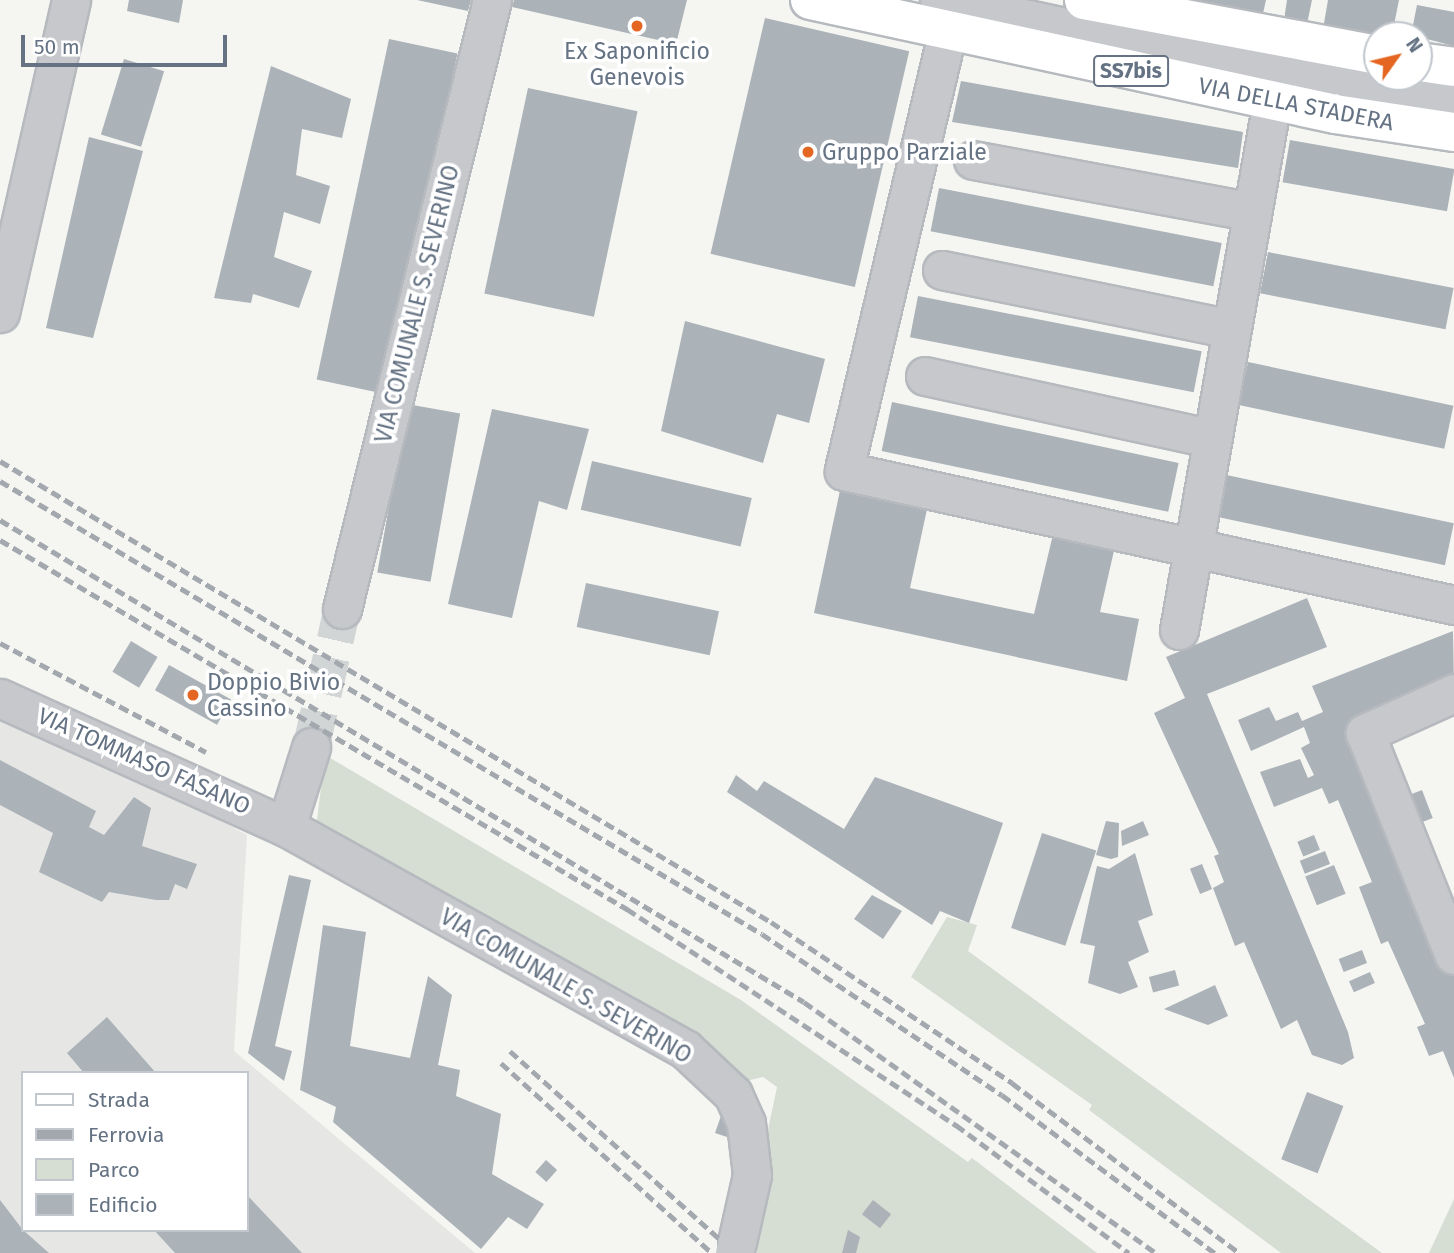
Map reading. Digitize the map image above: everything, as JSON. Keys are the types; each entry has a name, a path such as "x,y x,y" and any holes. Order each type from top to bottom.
{"main road":[{"name":"VIA DELLA STADERA","path":"810,0 949,9 1272,101 1454,132"},
{"path":"1084,0 1363,52"},
{"path":"1433,64 1454,67"}],"street":[{"path":"1,313 71,0"},
{"name":"VIA COMUNALE S. SEVERINO","path":"342,609 492,0"},
{"path":"1454,99 1224,62 949,9 844,471 1454,605"},
{"path":"1180,630 1195,548 1227,327 1272,101"},
{"path":"973,160 1249,211"},
{"path":"942,270 1227,327"},
{"path":"925,376 1210,438"},
{"path":"1454,693 1365,733 1454,954"},
{"name":"VIA TOMMASO FASANO","path":"0,698 286,827"},
{"path":"286,827 311,747"},
{"name":"VIA COMUNALE S. SEVERINO","path":"286,827 695,1058 733,1094 746,1123 752,1175 735,1247"}],"shaded area":[{"path":"0,702 247,835 234,1051 475,1253 0,1253"}],"green space":[{"path":"325,755 741,1000 968,1162 972,1158 1097,1253 755,1253 744,1243 777,1087 763,1077 746,1081 316,828"},
{"path":"947,917 977,925 968,951 1382,1253 1281,1253 1089,1110 1092,1105 911,977"},
{"path":"1454,1199 1454,1253 1429,1253"}],"building":[{"path":"129,0 183,0 179,23 127,11"},
{"path":"417,0 471,0 468,11"},
{"name":"Ex Saponificio Genevois","path":"514,0 687,0 676,44 512,7"},
{"path":"1181,0 1266,0 1262,18"},
{"path":"1287,0 1312,0 1307,24 1284,20"},
{"path":"1328,0 1399,0 1395,21 1363,21 1363,32 1323,29"},
{"path":"1417,5 1454,12 1454,46 1433,41 1433,21 1414,21"},
{"name":"Gruppo Parziale","path":"765,18 909,51 855,287 711,254"},
{"path":"389,39 457,54 385,394 317,379"},
{"path":"124,59 164,71 141,147 101,135"},
{"path":"271,66 351,99 342,138 302,129 296,175 330,186 320,224 284,212 274,257 312,271 299,308 253,294 251,303 214,298"},
{"path":"961,81 1243,132 1238,168 952,122"},
{"path":"528,88 638,111 594,317 484,293"},
{"path":"89,137 143,151 93,338 46,328"},
{"path":"1290,140 1454,169 1447,211 1283,182"},
{"path":"939,188 1222,243 1213,286 931,231"},
{"path":"1268,252 1454,288 1446,329 1260,293"},
{"path":"918,296 1202,351 1194,392 910,337"},
{"path":"685,321 825,359 809,423 777,414 763,463 661,431"},
{"path":"1248,362 1453,406 1444,449 1239,405"},
{"path":"892,402 1179,463 1168,512 882,451"},
{"path":"407,404 460,413 430,582 377,572"},
{"path":"492,409 589,429 567,510 539,501 512,618 448,604"},
{"path":"592,461 752,498 741,547 581,510"},
{"path":"1222,474 1454,523 1445,565 1213,516"},
{"path":"842,481 929,500 910,588 1034,614 1055,526 1116,542 1100,612 1139,619 1127,681 814,613"},
{"path":"586,583 719,611 710,655 577,627"},
{"path":"1307,598 1327,647 1207,694 1348,1032 1354,1058 1342,1065 1312,1055 1297,1020 1281,1029 1244,942 1235,946 1213,888 1224,882 1214,856 1219,854 1154,713 1185,698 1166,657"},
{"path":"1453,631 1454,685 1351,726 1454,973 1454,1078 1443,1051 1429,1056 1417,1027 1425,1024 1388,941 1381,944 1359,887 1372,882 1338,800 1329,804 1322,788 1274,807 1260,772 1300,759 1308,778 1314,775 1301,748 1310,743 1304,727 1251,751 1238,720 1269,707 1276,721 1298,712 1302,721 1323,712 1312,686"},
{"path":"131,641 158,657 139,688 112,672"},
{"name":"Doppio Bivio Cassino","path":"169,665 231,699 217,725 155,690"},
{"path":"0,760 96,811 89,827 104,835 134,797 151,808 142,846 197,864 187,889 175,884 169,900 109,892 102,902 39,872 53,833 0,805"},
{"path":"736,775 757,791 764,781 844,829 875,777 1003,823 969,923 940,911 932,925 727,792"},
{"path":"1422,790 1433,818 1414,825 1403,797"},
{"path":"1106,821 1119,823 1118,857 1111,859 1096,855"},
{"path":"1143,821 1149,835 1122,846 1121,831"},
{"path":"1042,833 1096,851 1065,946 1011,928"},
{"path":"1314,835 1320,850 1303,857 1297,842"},
{"path":"1325,851 1330,864 1305,874 1300,861"},
{"path":"1135,853 1153,915 1138,921 1149,952 1128,962 1138,987 1120,994 1088,983 1095,946 1080,943 1097,866 1109,869"},
{"path":"1202,864 1212,889 1200,894 1190,869"},
{"path":"1334,865 1346,894 1317,905 1305,877"},
{"path":"289,875 311,880 275,1046 292,1051 284,1081 248,1053"},
{"path":"872,895 902,911 883,939 854,919"},
{"path":"323,925 366,932 350,1046 410,1058 428,976 452,995 438,1065 460,1070 456,1096 501,1114 492,1174 544,1204 527,1229 508,1217 481,1249 333,1122 336,1107 300,1090"},
{"path":"1362,950 1367,963 1344,972 1339,959"},
{"path":"1175,970 1179,985 1153,992 1149,977"},
{"path":"1370,972 1375,983 1354,992 1349,981"},
{"path":"1215,985 1228,1016 1208,1025 1164,1009"},
{"path":"107,1017 154,1071 82,1071 67,1053"},
{"path":"1307,1092 1343,1106 1318,1173 1281,1159"},
{"path":"722,1113 733,1139 715,1133"},
{"path":"546,1160 557,1170 546,1182 535,1172"},
{"path":"248,1196 302,1253 175,1253 156,1232 248,1232"},
{"path":"0,1200 21,1227 21,1232 25,1232 49,1253 0,1253"},
{"path":"873,1200 891,1214 880,1228 862,1214"},
{"path":"848,1230 860,1237 856,1253 842,1253"}],"tunnel":[{"path":"311,747 342,609"}],"railway":[{"path":"0,461 771,922 1012,1083 1239,1253"},
{"path":"0,481 762,934 1002,1095 1215,1253"},
{"path":"0,520 804,1002 1156,1253"},
{"path":"0,540 627,909 956,1125 1129,1253"},
{"path":"0,643 206,752"},
{"path":"510,1051 735,1253"},
{"path":"501,1063 712,1253"}],"place":[{"name":"Ex Saponificio Genevois","path":"637,26"},
{"name":"Gruppo Parziale","path":"808,152"},
{"name":"Doppio Bivio Cassino","path":"193,695"}]}
